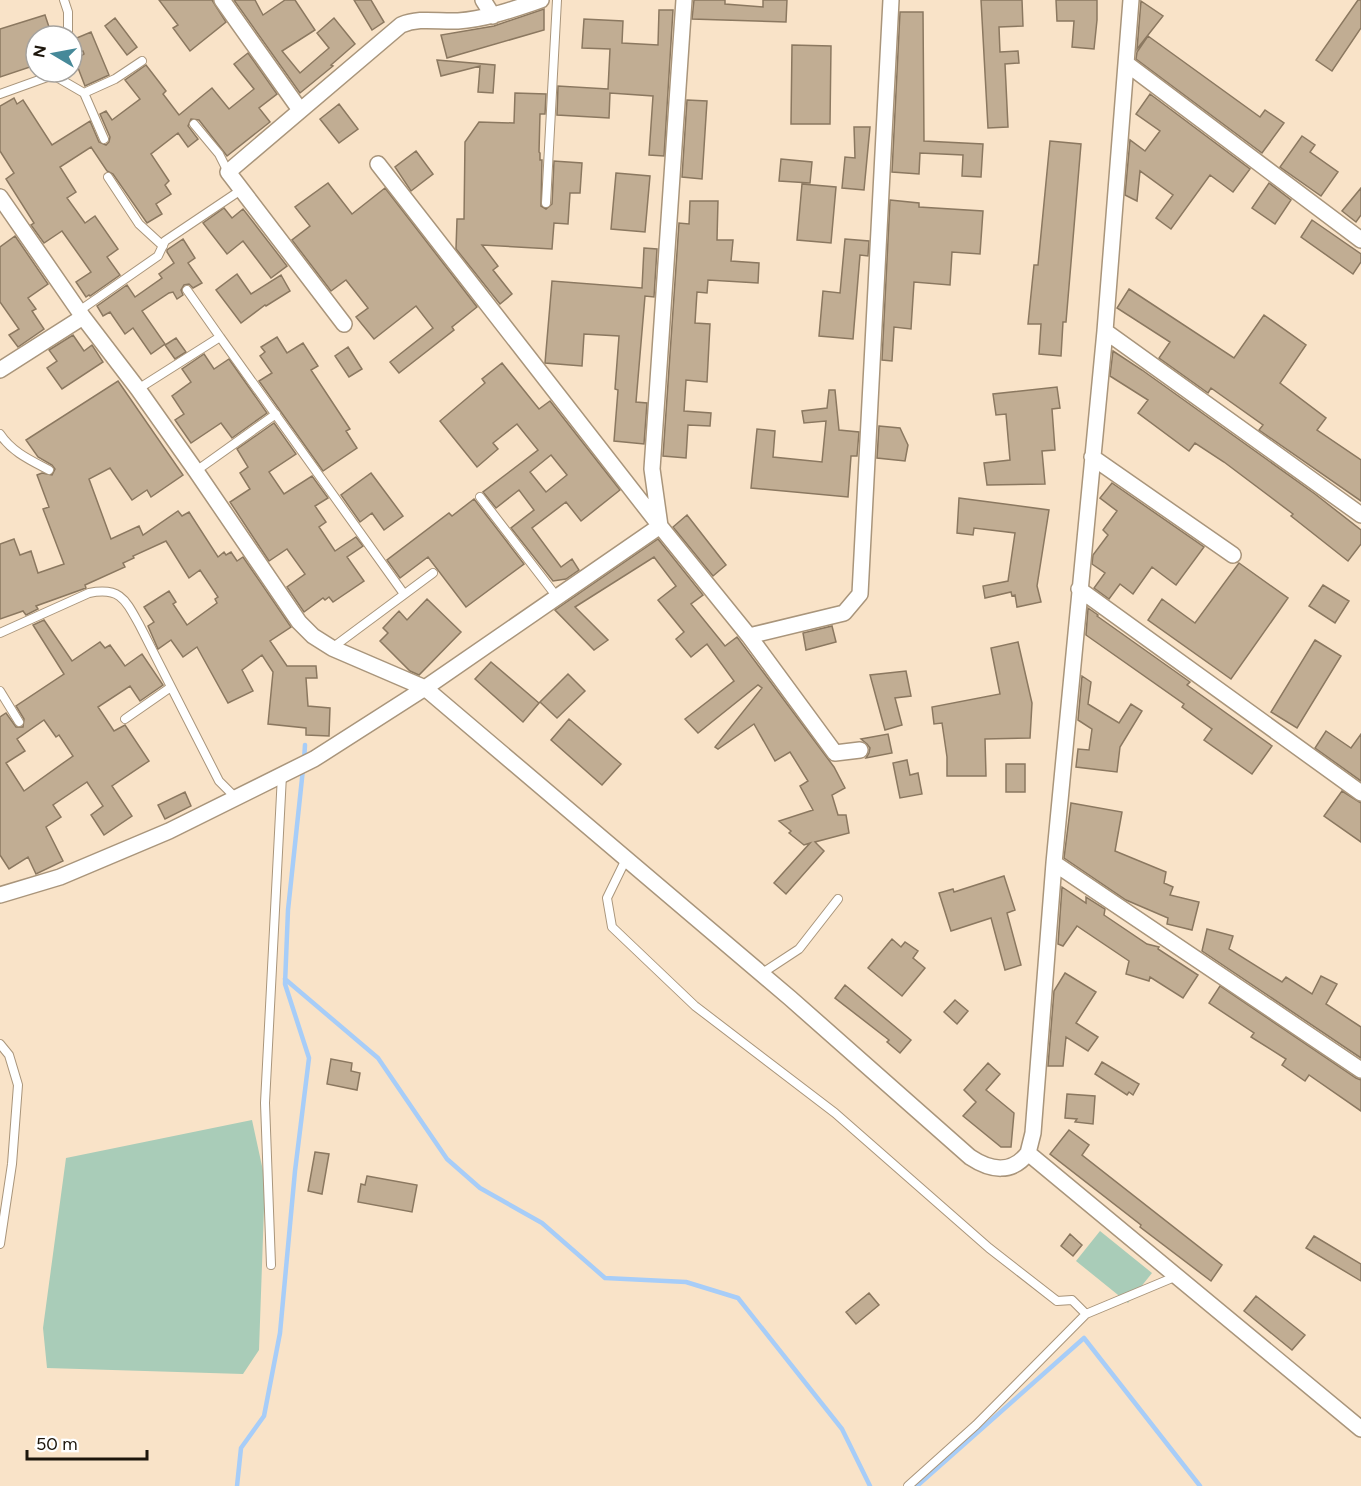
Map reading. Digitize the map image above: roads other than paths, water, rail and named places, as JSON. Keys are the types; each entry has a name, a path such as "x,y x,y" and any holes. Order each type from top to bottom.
{"street":[{"path":"222,0 300,110"},
{"path":"483,0 493,16"},
{"path":"344,324 228,172 401,25 412,21 459,21 493,16 541,0"},
{"path":"660,526 652,469 684,0"},
{"path":"749,636 844,613 860,594 891,0"},
{"path":"0,197 81,314 196,471 299,622 313,636 332,648 425,688 761,974 970,1157 985,1166 1001,1169 1016,1164 1028,1153 1033,1133 1054,863 1105,331 1131,0"},
{"path":"1127,64 1361,240"},
{"path":"378,164 660,526 749,636 834,753 860,750"},
{"path":"0,370 81,314"},
{"path":"1105,331 1361,515"},
{"path":"1092,457 1233,555"},
{"path":"0,896 60,877 169,831 314,759 425,688 660,526"},
{"path":"1079,588 1361,793"},
{"path":"1054,863 1361,1070"},
{"path":"1028,1153 1361,1429"}],"lane":[{"path":"64,0 68,12 68,24"},
{"path":"546,203 557,0"},
{"path":"84,93 114,79 142,61"},
{"path":"0,94 25,84"},
{"path":"70,84 84,93 104,139"},
{"path":"194,124 219,154 228,172"},
{"path":"108,177 139,224 163,246"},
{"path":"81,314 158,256 165,241 241,190"},
{"path":"187,290 404,594"},
{"path":"138,389 220,337"},
{"path":"196,471 276,414"},
{"path":"0,434 21,456 49,470"},
{"path":"480,496 557,597"},
{"path":"332,648 433,573"},
{"path":"0,633 89,593 104,590 118,594 127,603 219,781 236,798"},
{"path":"125,719 171,687"},
{"path":"0,691 19,722"},
{"path":"271,1265 266,1103 282,775"},
{"path":"626,859 607,897 612,927 695,1006 835,1113 989,1248 1057,1301 1072,1300 1086,1314"},
{"path":"761,974 799,949 838,898"},
{"path":"0,1044 9,1055 18,1085 12,1164 0,1244"},
{"path":"908,1486 976,1425 1086,1314 1177,1276"}],"waterway":[{"path":"304,761 305,745"},
{"path":"237,1486 241,1448 264,1416 280,1333 295,1171 309,1058 285,984 288,910 303,769"},
{"path":"285,979 378,1058 447,1159 480,1188 542,1223 605,1278 686,1282 738,1298 842,1429 870,1486"},
{"path":"917,1486 1084,1338 1200,1486"}]}
